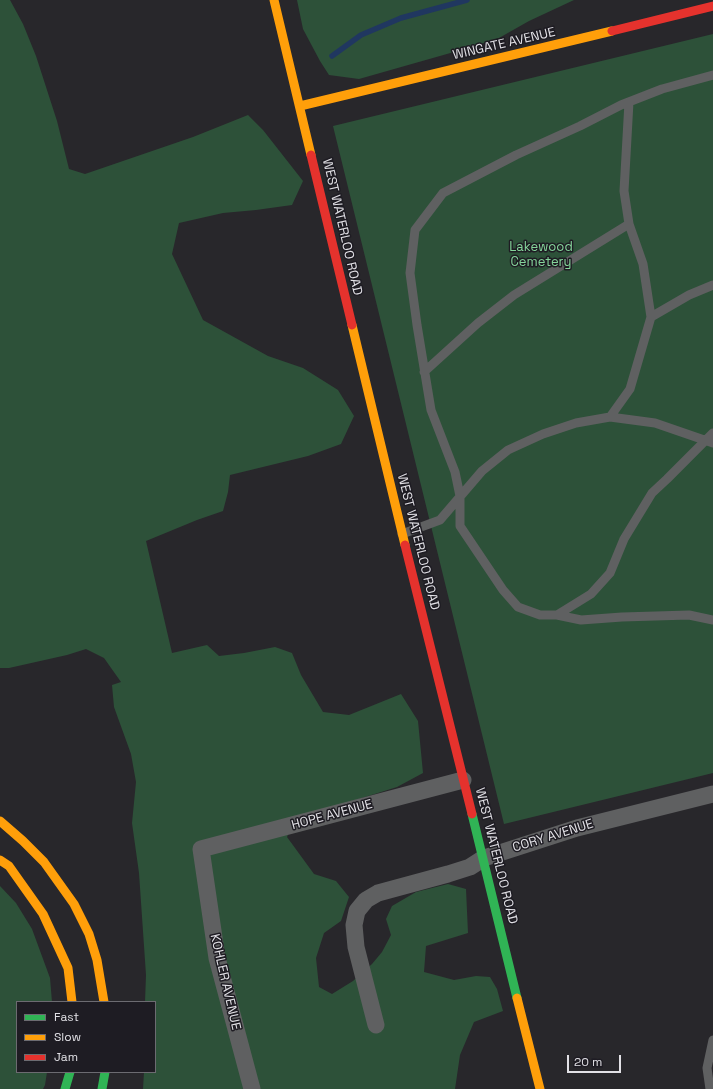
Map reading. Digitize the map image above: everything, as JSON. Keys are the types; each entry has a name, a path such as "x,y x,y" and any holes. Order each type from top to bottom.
{"main road":[{"name":"WEST WATERLOO ROAD","path":"274,0 402,534 463,780 484,858 540,1089"},
{"name":"WINGATE AVENUE","path":"300,106 597,36 713,6"},
{"path":"0,821 44,862 74,904 89,934 97,960 104,1001"},
{"path":"0,860 9,866 43,914 68,968 72,1001"},
{"path":"65,1089 70,1073"},
{"path":"102,1089 105,1073"}],"street":[{"name":"HOPE AVENUE","path":"201,849 463,780"},
{"name":"CORY AVENUE","path":"376,1025 356,947 354,925 357,911 366,900 378,893 470,867 484,858 577,828 713,794"},
{"name":"KOHLER AVENUE","path":"201,849 217,958 252,1089"}],"lane":[{"path":"713,75 662,89 629,102 516,155 443,193 415,230 410,273 431,410 455,472 460,496 460,526 503,590 518,606 540,615 558,615 581,620 690,615 713,620"},
{"path":"610,416 630,389 651,317 644,264 629,224 624,191 629,102"},
{"path":"424,372 478,323 514,295 629,224"},
{"path":"651,317 713,284"},
{"path":"402,534 440,520 482,471 508,450 543,434 576,423 610,416 655,423 709,442"},
{"path":"558,615 591,594 610,573 624,539 652,492 709,442 713,433"},
{"path":"710,1089 707,1068 713,1040"}],"green space":[{"path":"0,0 10,0 23,24 36,56 57,121 69,169 85,174 193,137 248,115 263,130 303,181 292,205 223,213 179,223 172,254 203,320 268,356 303,368 338,390 354,416 341,444 308,456 230,475 228,492 223,511 146,541 172,653 207,645 219,656 275,647 292,653 301,675 323,712 349,715 401,694 418,721 423,773 397,787 295,819 287,837 314,874 336,881 349,897 341,921 324,933 316,958 319,987 332,994 353,981 372,964 382,952 391,935 386,919 392,906 416,892 448,884 466,889 468,933 426,946 424,972 454,980 476,976 490,977 497,989 503,1011 474,1022 460,1055 455,1089 143,1089 144,1073 156,1073 156,1001 145,1001 146,975 139,873 132,823 136,782 131,754 114,707 112,685 121,682 104,658 86,649 67,655 9,668 0,668"},
{"path":"297,0 574,0 529,21 499,38 359,79 329,75 303,29"},
{"name":"Lakewood Cemetery","path":"713,34 713,773 504,824 333,126"},
{"path":"0,886 16,903 32,929 50,978 52,1001 16,1001 16,1073 47,1073 43,1089 0,1089"}],"waterway":[{"path":"332,56 361,35 401,18 467,0"}],"traffic: fast":[{"path":"472,814 517,998"},
{"path":"65,1089 70,1073"},
{"path":"102,1089 105,1073"}],"traffic: slow":[{"path":"274,0 311,155"},
{"path":"300,106 612,31"},
{"path":"352,325 405,545"},
{"path":"0,821 44,862 74,904 89,934 97,960 104,1001"},
{"path":"0,860 9,866 43,914 68,968 72,1001"},
{"path":"517,998 540,1089"}],"traffic: jam":[{"path":"612,31 713,6"},
{"path":"311,155 352,325"},
{"path":"405,545 472,814"}]}
